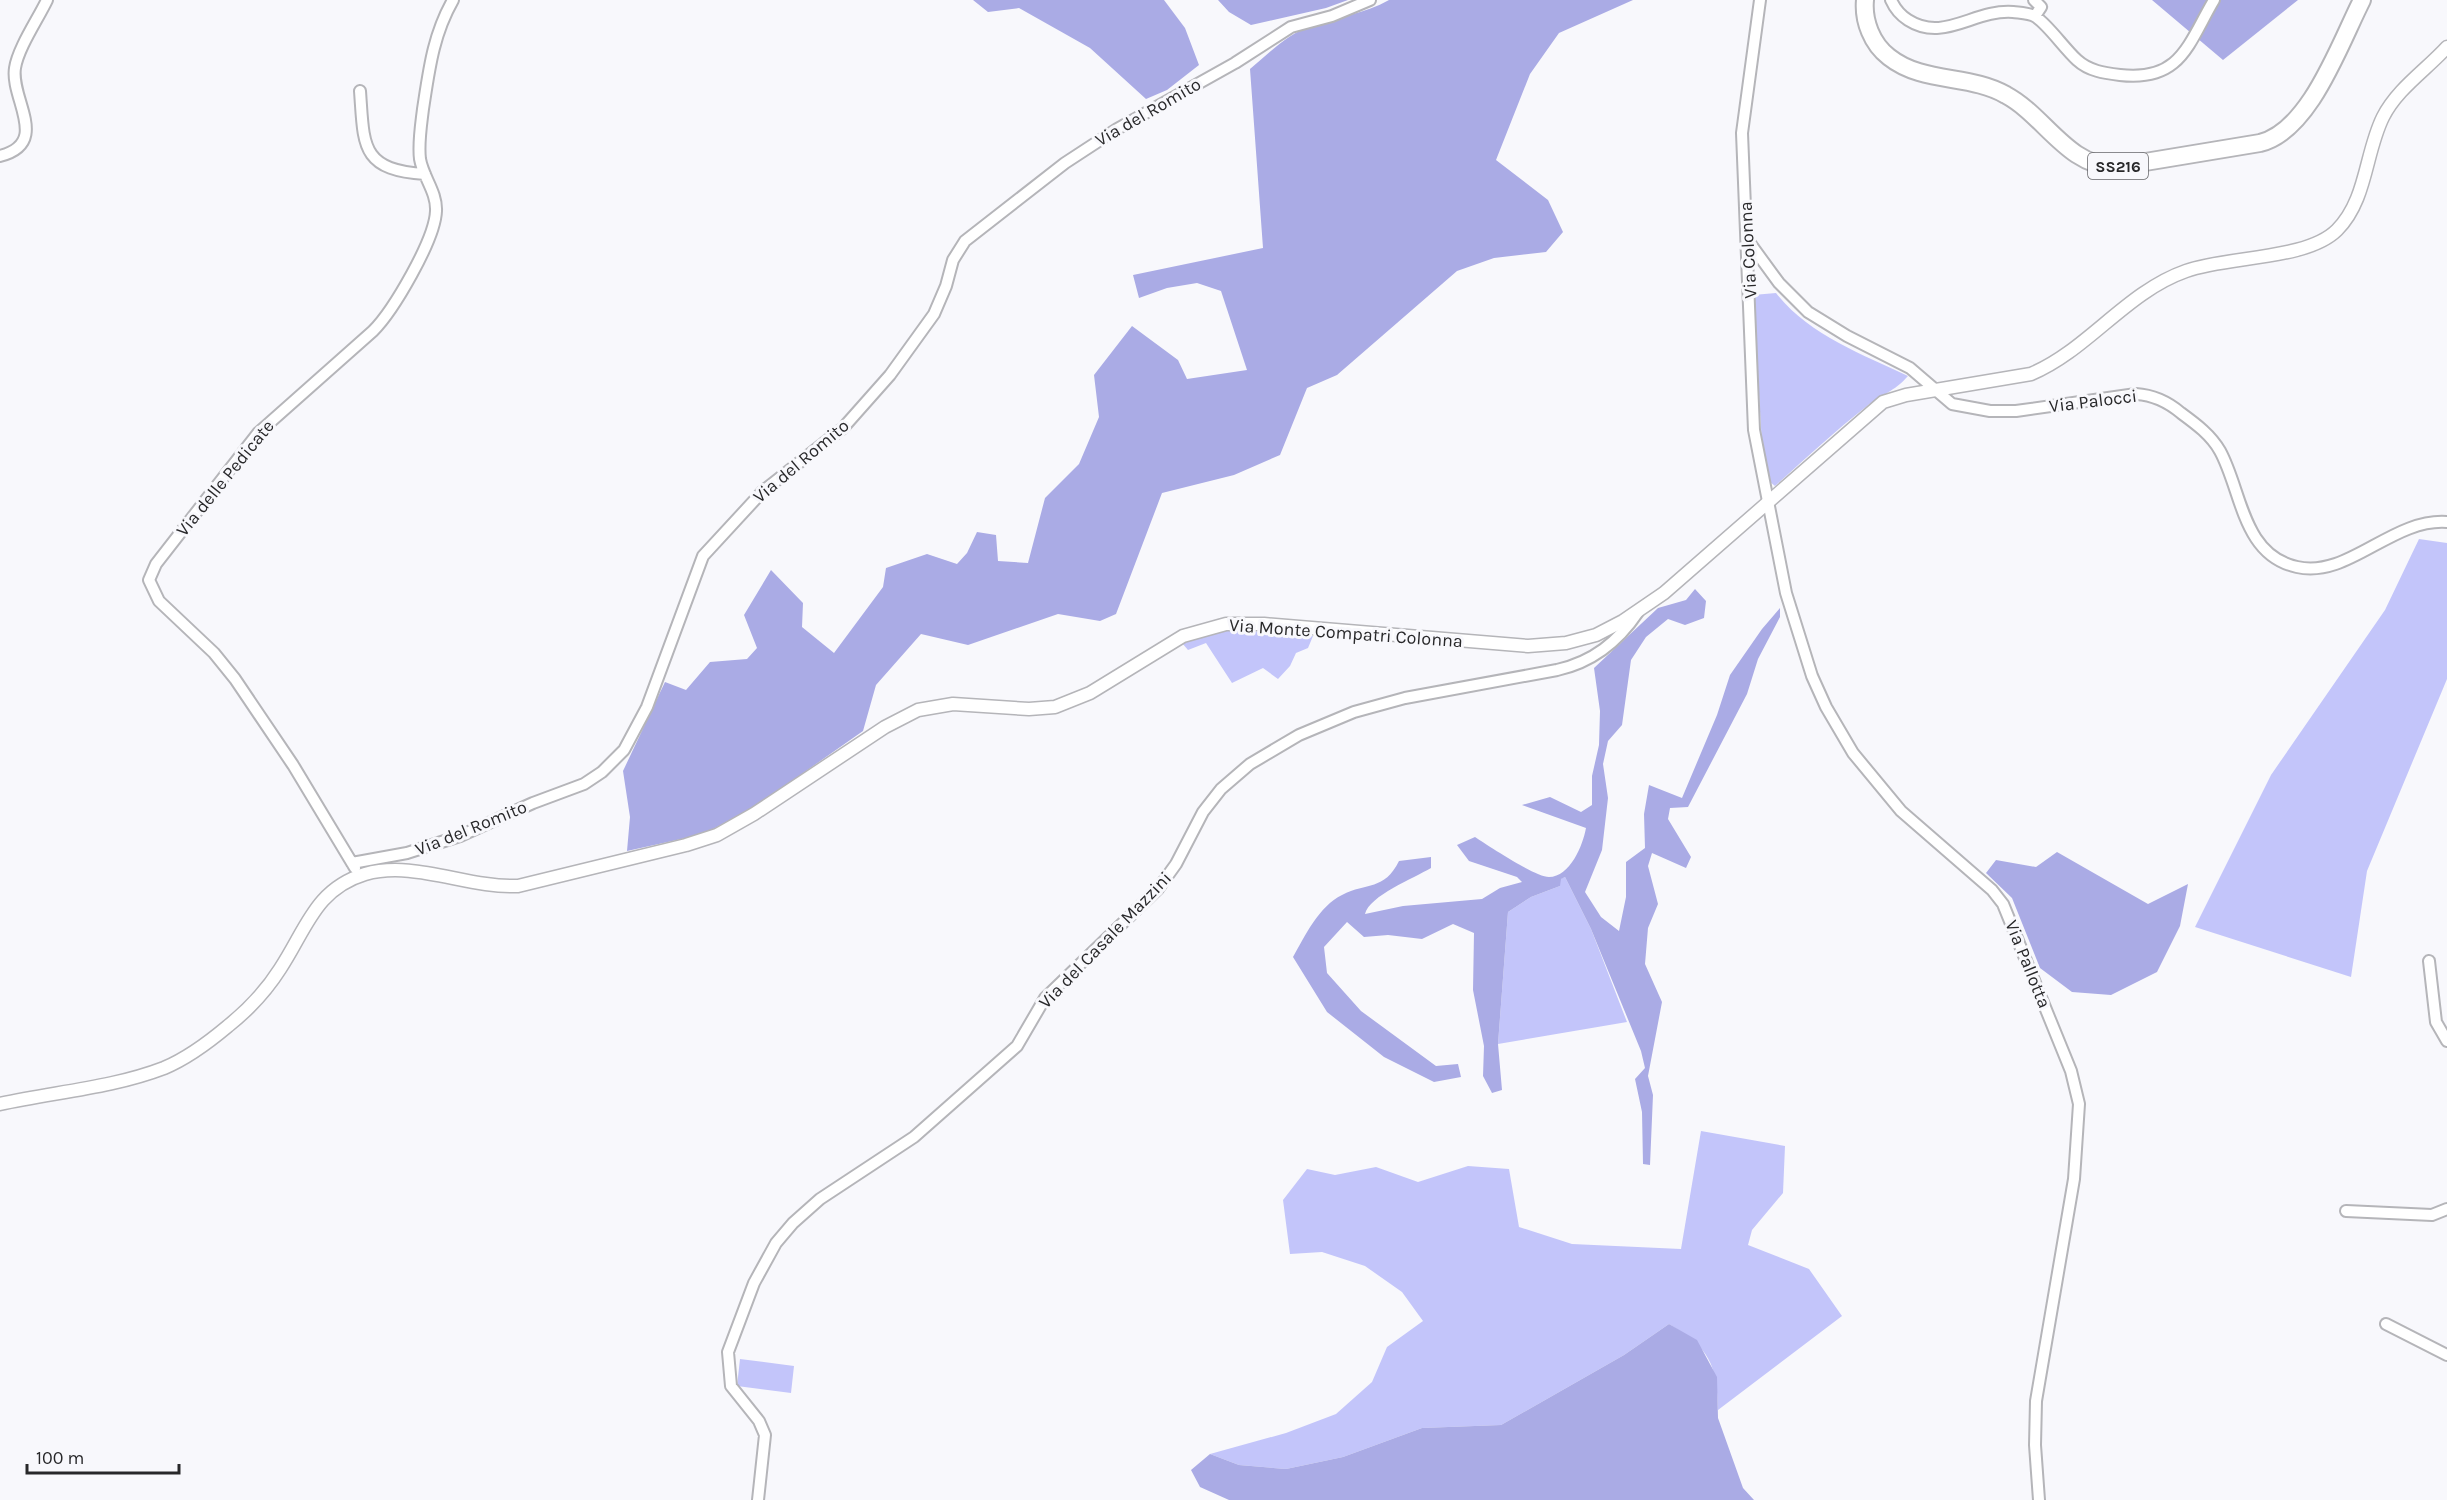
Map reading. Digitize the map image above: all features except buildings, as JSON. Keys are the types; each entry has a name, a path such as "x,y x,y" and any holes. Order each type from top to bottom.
{"main road":[{"name":"SS216","path":"1865,0 1865,17 1872,35 1882,51 1897,63 1919,73 1980,85 2001,92 2022,106 2079,156 2092,163 2110,166 2137,165 2260,143 2282,135 2307,108 2362,0"}],"street":[{"path":"0,156 19,147 26,133 15,79 15,66 47,0"},
{"name":"Via delle Pedicate","path":"359,876 287,756 235,679 214,653 159,601 149,580 156,564 258,433 373,331 394,306 436,217 435,197 425,174 419,141 430,58 435,39 453,0"},
{"name":"Via del Romito","path":"352,863 407,853 460,836 533,803 580,786 602,772 624,750 647,707 703,556 763,491 843,428 890,375 934,314 946,286 953,260 965,241 1065,163 1117,129 1235,63 1291,27 1332,16 1370,0"},
{"name":"Via Colonna","path":"1760,0 1742,133 1754,430 1768,500"},
{"path":"1891,0 1896,10 1906,19 1931,30 1944,29 1994,12 2035,16 2086,66 2115,74 2146,75 2167,70 2177,62 2214,0"},
{"path":"2034,0 2041,7 2035,16"},
{"name":"Via Monte Compatri Colonna","path":"0,1104 141,1075 171,1065 196,1050 232,1023 264,992 327,894 359,876 377,872 401,871 496,885 518,886 686,845 734,826 885,727 914,712 946,705 1037,709 1064,704 1090,693 1172,641 1219,625 1264,624 1539,646 1589,638 1609,630 1639,611 1684,575 1880,403 1900,396 2010,379 2041,369 2149,290 2183,272 2302,249 2327,238 2341,225 2353,206 2377,130 2386,111 2401,91 2447,47"},
{"name":"Via Monte Compatri Colonna","path":"2436,59 2447,51"},
{"path":"360,91 364,142 368,152 387,167 425,174"},
{"name":"Via Palocci","path":"1748,241 1779,283 1808,312 1847,336 1910,368 1952,404 1999,411 2136,394 2160,400 2177,409 2211,438 2225,462 2240,508 2250,529 2273,555 2295,567 2308,569 2330,565 2402,529 2422,523 2447,522"},
{"name":"Via Pallotta","path":"1768,500 1777,556 1795,627 1826,707 1853,753 1886,796 1992,890 2001,901 2076,1085 2079,1118 2074,1179 2036,1401 2035,1445 2039,1500"},
{"name":"Via del Casale Mazzini","path":"758,1500 765,1435 759,1421 731,1386 728,1359 733,1334 746,1302 776,1243 807,1209 914,1137 1017,1046 1045,998 1080,961 1138,910 1167,878 1196,822 1221,789 1250,764 1275,748 1345,715 1396,700 1557,670 1584,661 1616,640 1639,611"},
{"path":"2429,961 2436,1022 2447,1041"},
{"path":"2346,1211 2432,1215 2447,1209"},
{"path":"2386,1324 2447,1355"}],"shaded area":[{"path":"973,0 1164,0 1185,28 1199,65 1167,90 1146,99 1090,48 1019,8 988,12"},
{"path":"1218,0 1348,0 1326,8 1251,25 1229,12"},
{"path":"1389,0 1633,0 1559,33 1530,74 1496,160 1548,200 1563,232 1546,252 1494,258 1457,271 1337,375 1307,388 1280,455 1234,475 1162,493 1116,614 1100,621 1058,614 968,645 921,634 876,685 863,731 759,804 704,834 627,851 630,817 623,771 665,682 686,690 710,662 747,659 757,648 744,615 771,570 803,603 802,627 834,653 883,587 886,568 927,554 957,564 967,553 977,532 996,535 998,561 1028,563 1045,498 1079,464 1099,417 1094,375 1132,326 1178,360 1187,379 1247,370 1221,291 1197,283 1167,288 1139,298 1133,275 1263,248 1250,69 1280,44 1303,29 1370,9"},
{"path":"2152,0 2298,0 2223,60"},
{"path":"1776,293 1789,308 1820,332 1908,376 1898,386 1855,416 1775,486 1770,482 1763,461 1753,295"},
{"path":"2419,539 2447,543 2447,679 2367,871 2351,977 2195,927 2271,775 2385,610"},
{"path":"1695,589 1706,601 1704,618 1685,625 1668,619 1646,637 1631,660 1622,725 1608,741 1603,764 1608,798 1602,850 1585,892 1601,917 1619,931 1626,897 1626,862 1645,848 1644,814 1649,785 1682,798 1717,715 1730,675 1762,629 1780,608 1780,617 1758,659 1747,694 1688,807 1670,808 1668,819 1691,857 1686,868 1652,853 1648,866 1658,904 1648,928 1645,964 1662,1002 1648,1076 1653,1095 1650,1165 1643,1164 1642,1112 1635,1079 1645,1068 1641,1051 1591,929 1565,877 1561,879 1560,886 1531,897 1508,912 1498,1044 1502,1090 1492,1093 1483,1076 1484,1046 1473,990 1474,933 1453,924 1422,939 1388,935 1364,937 1347,922 1324,947 1327,973 1361,1011 1436,1066 1458,1064 1461,1077 1434,1082 1384,1057 1327,1012 1293,957 1313,922 1326,906 1351,891 1381,882 1393,871 1399,861 1431,857 1431,868 1383,894 1368,907 1365,914 1403,906 1482,899 1500,888 1522,882 1517,877 1469,861 1457,845 1475,837 1542,876 1556,876 1563,872 1579,851 1586,828 1522,805 1550,797 1581,812 1592,805 1592,776 1599,745 1600,711 1594,668 1658,608 1686,600"},
{"path":"1237,630 1313,636 1308,648 1296,653 1290,666 1278,679 1263,668 1232,683 1206,643 1188,650 1182,643 1213,632"},
{"path":"2057,852 2148,904 2188,884 2180,926 2157,972 2111,995 2072,992 2040,968 2012,898 1986,873 1996,860 2036,867"},
{"path":"1565,877 1591,929 1627,1022 1498,1044 1508,912 1531,897 1560,886 1560,879"},
{"path":"1701,1131 1785,1146 1783,1193 1752,1230 1748,1245 1809,1269 1842,1316 1718,1410 1716,1380 1708,1358 1693,1341 1669,1324 1624,1355 1501,1425 1422,1428 1343,1457 1286,1469 1239,1465 1210,1454 1286,1433 1336,1414 1372,1382 1387,1347 1423,1321 1402,1292 1365,1266 1322,1252 1290,1254 1283,1200 1307,1169 1335,1175 1376,1167 1418,1182 1468,1166 1509,1169 1519,1227 1572,1244 1681,1249"},
{"path":"1669,1324 1697,1340 1717,1377 1718,1418 1743,1488 1754,1500 1229,1500 1200,1487 1191,1470 1210,1454 1239,1465 1286,1469 1343,1457 1422,1428 1501,1425 1624,1355"},
{"path":"740,1359 794,1366 791,1393 737,1386"}]}
